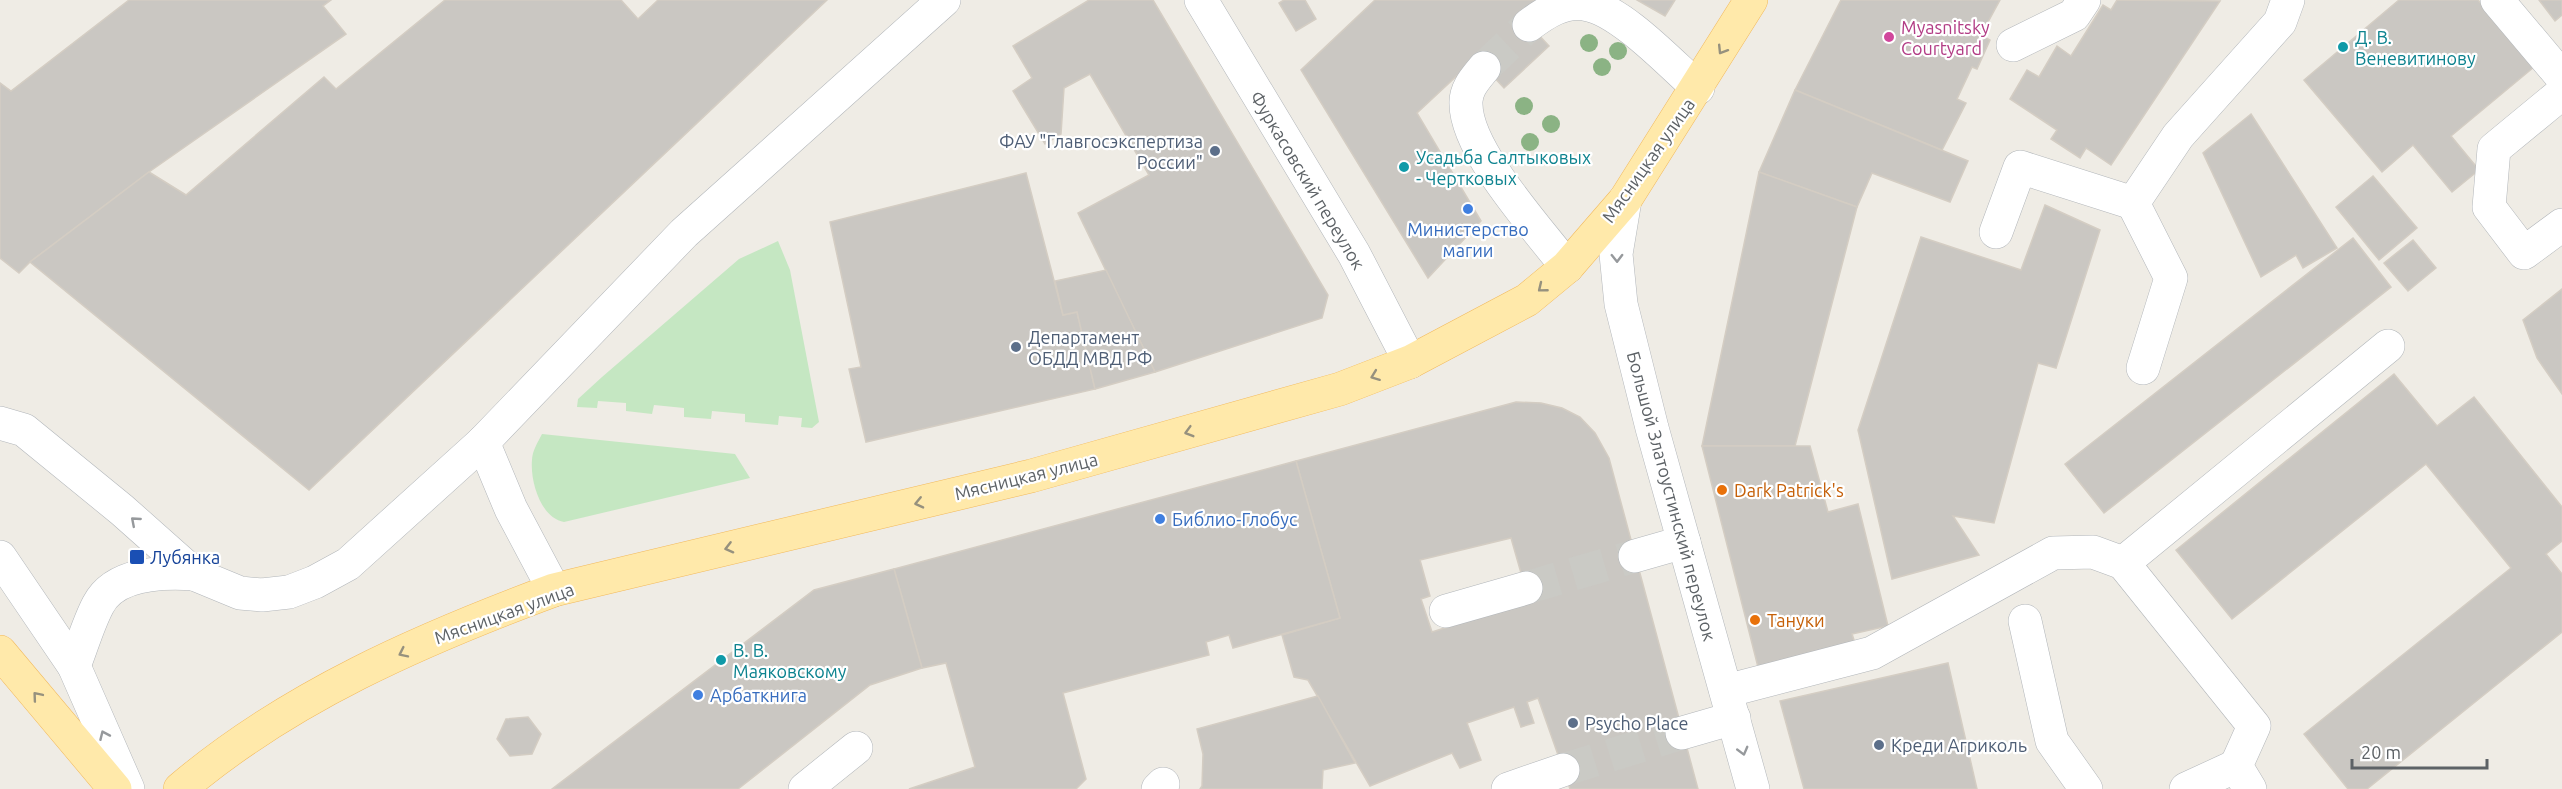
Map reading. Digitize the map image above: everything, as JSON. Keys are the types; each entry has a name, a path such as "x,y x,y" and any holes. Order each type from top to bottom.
{"main road":[{"name":"Мясницкая улица","path":"180,789 214,760 317,695 448,632 554,590 1031,476 1340,389 1410,362 1527,300 1567,267 1625,200 1698,88 1751,0"},
{"path":"0,652 115,789"}],"street":[{"path":"0,423 24,430 122,510 194,574 240,593 262,595 289,592 315,582 348,564 483,442 684,233 944,0"},
{"name":"Фуркасовский переулок","path":"1200,0 1354,254 1410,362"},
{"path":"2013,45 2074,15 2084,0"},
{"path":"2133,203 2178,136 2280,22 2288,0"},
{"path":"2497,0 2562,77"},
{"path":"1529,25 1544,14 1563,6 1582,3 1602,8 1644,40 1698,88"},
{"path":"1484,68 1471,84 1465,102 1469,124 1479,147 1508,190 1567,267"},
{"path":"2562,93 2494,149 2489,207 2524,254 2562,225"},
{"path":"1996,232 2020,167 2133,203 2171,278 2143,368"},
{"name":"Большой Златоустинский переулок","path":"1625,200 1616,254 1621,304 1652,428 1753,789"},
{"path":"2123,563 2388,346"},
{"path":"483,442 511,509 554,590"},
{"path":"1635,556 1684,542"},
{"path":"1682,733 1730,704 1872,653 2053,553 2093,552 2123,563 2254,726 2243,777 2186,789"},
{"path":"0,557 74,666 128,789"},
{"path":"74,666 99,603 110,591 131,579 155,573 194,574"},
{"path":"1446,611 1526,588"},
{"path":"2025,621 2052,741 2086,789"},
{"path":"805,789 856,748"},
{"path":"1508,789 1563,770"}],"green space":[{"path":"778,241 790,270 819,422 812,428 801,427 802,418 779,416 778,425 745,422 745,414 712,411 711,419 684,417 684,408 654,405 652,414 626,411 626,403 598,401 597,408 577,407 578,399 602,377 739,259"},
{"path":"542,434 735,454 750,478 564,522 549,514 535,488 532,457"}],"building":[{"path":"129,0 331,0 323,6 346,34 149,172 30,262 19,273 0,258 0,83 11,91"},
{"path":"445,0 621,0 638,19 658,0 827,0 309,490 30,262 149,172 186,195 324,77 336,89"},
{"path":"1089,0 1153,0 1328,295 1322,318 1155,372 1078,213 1149,175 1090,74 1064,88 1061,134 1045,144 1013,91 1032,78 1013,46"},
{"path":"1284,0 1305,0 1316,19 1296,31 1279,3"},
{"name":"Усадьба Салтыковых - Чертковых","path":"1375,0 1538,0 1521,16 1549,46 1504,88 1476,58 1417,113 1481,221 1428,278 1301,70"},
{"path":"1637,0 1675,0 1665,16"},
{"path":"1841,0 2000,0 1981,35 1990,40 1977,69 1972,67 1957,99 1966,103 1942,150 1795,90"},
{"path":"2117,0 2220,1 2111,165 2086,148 2080,158 2051,139 2057,130 2010,99 2027,70 2039,77 2057,46 2071,56 2103,5 2111,10"},
{"path":"2399,0 2478,0 2534,67 2451,136 2479,170 2452,192 2413,145 2382,172 2304,80"},
{"path":"2539,0 2562,0 2562,15 2555,21"},
{"path":"1795,90 1968,161 1950,202 1872,173 1857,207 1759,172"},
{"path":"2251,114 2337,248 2303,268 2296,255 2261,277 2203,153"},
{"path":"1759,172 1857,207 1795,446 1702,446"},
{"path":"1026,173 1063,315 1077,312 1095,389 866,442 849,369 861,367 830,222"},
{"path":"2373,176 2417,228 2379,260 2336,207"},
{"path":"2045,205 2100,230 2056,368 2038,363 1994,523 1953,516 1979,555 1892,579 1858,430 1921,237 2021,270"},
{"path":"2353,238 2391,287 2104,513 2065,464"},
{"path":"2413,240 2436,268 2408,291 2384,263"},
{"path":"1106,270 1155,372 1095,389 1077,312 1063,315 1055,281"},
{"path":"2562,289 2562,394 2537,358 2523,320"},
{"path":"2394,374 2437,426 2474,397 2562,507 2562,541 2546,554 2562,574 2562,632 2367,789 2348,789 2304,734 2511,568 2426,464 2232,619 2176,550"},
{"path":"1516,402 1541,403 1562,408 1580,417 1595,433 1609,458 1698,789 1570,789 1538,698 1527,702 1534,723 1521,727 1514,707 1467,723 1481,760 1460,768 1452,753 1370,786 1308,680 1294,677 1282,635 1340,618 1296,461","holes":["1511,538 1529,601 1432,632 1421,599 1430,596 1420,560"]},
{"path":"1702,446 1810,446 1828,512 1858,504 1888,626 1852,634 1855,643 1758,667"},
{"path":"1296,461 1340,618 1233,648 1229,635 1206,642 1209,655 1063,693 1086,779 1076,789 909,789 975,767 946,663 922,668 894,569"},
{"path":"894,569 922,668 870,685 738,789 552,789 814,590"},
{"name":"Креди Агриколь","path":"1948,663 1977,789 1804,789 1780,701"},
{"path":"1318,696 1355,763 1323,770 1322,789 1200,789 1203,754 1197,729"},
{"path":"528,717 541,734 532,754 510,756 497,739 506,719"}],"tunnel":[{"path":"1484,68 1529,25"},
{"path":"1526,588 1635,556"},
{"path":"1563,770 1682,733"}],"place":[{"name":"Myasnitsky Courtyard","path":"1889,37"},
{"name":"Д. В. Веневитинову","path":"2343,47"},
{"name":"ФАУ \"Главгосэкспертиза России\"","path":"1215,151"},
{"name":"Усадьба Салтыковых - Чертковых","path":"1404,167"},
{"name":"Министерство магии","path":"1468,209"},
{"name":"Департамент ОБДД МВД РФ","path":"1016,347"},
{"name":"Dark Patrick's","path":"1722,490"},
{"name":"Библио-Глобус","path":"1160,519"},
{"name":"Лубянка","path":"137,557"},
{"name":"Тануки","path":"1755,620"},
{"name":"В. В. Маяковскому","path":"721,660"},
{"name":"Арбаткнига","path":"698,695"},
{"name":"Psycho Place","path":"1573,723"},
{"name":"Креди Агриколь","path":"1879,745"}]}
